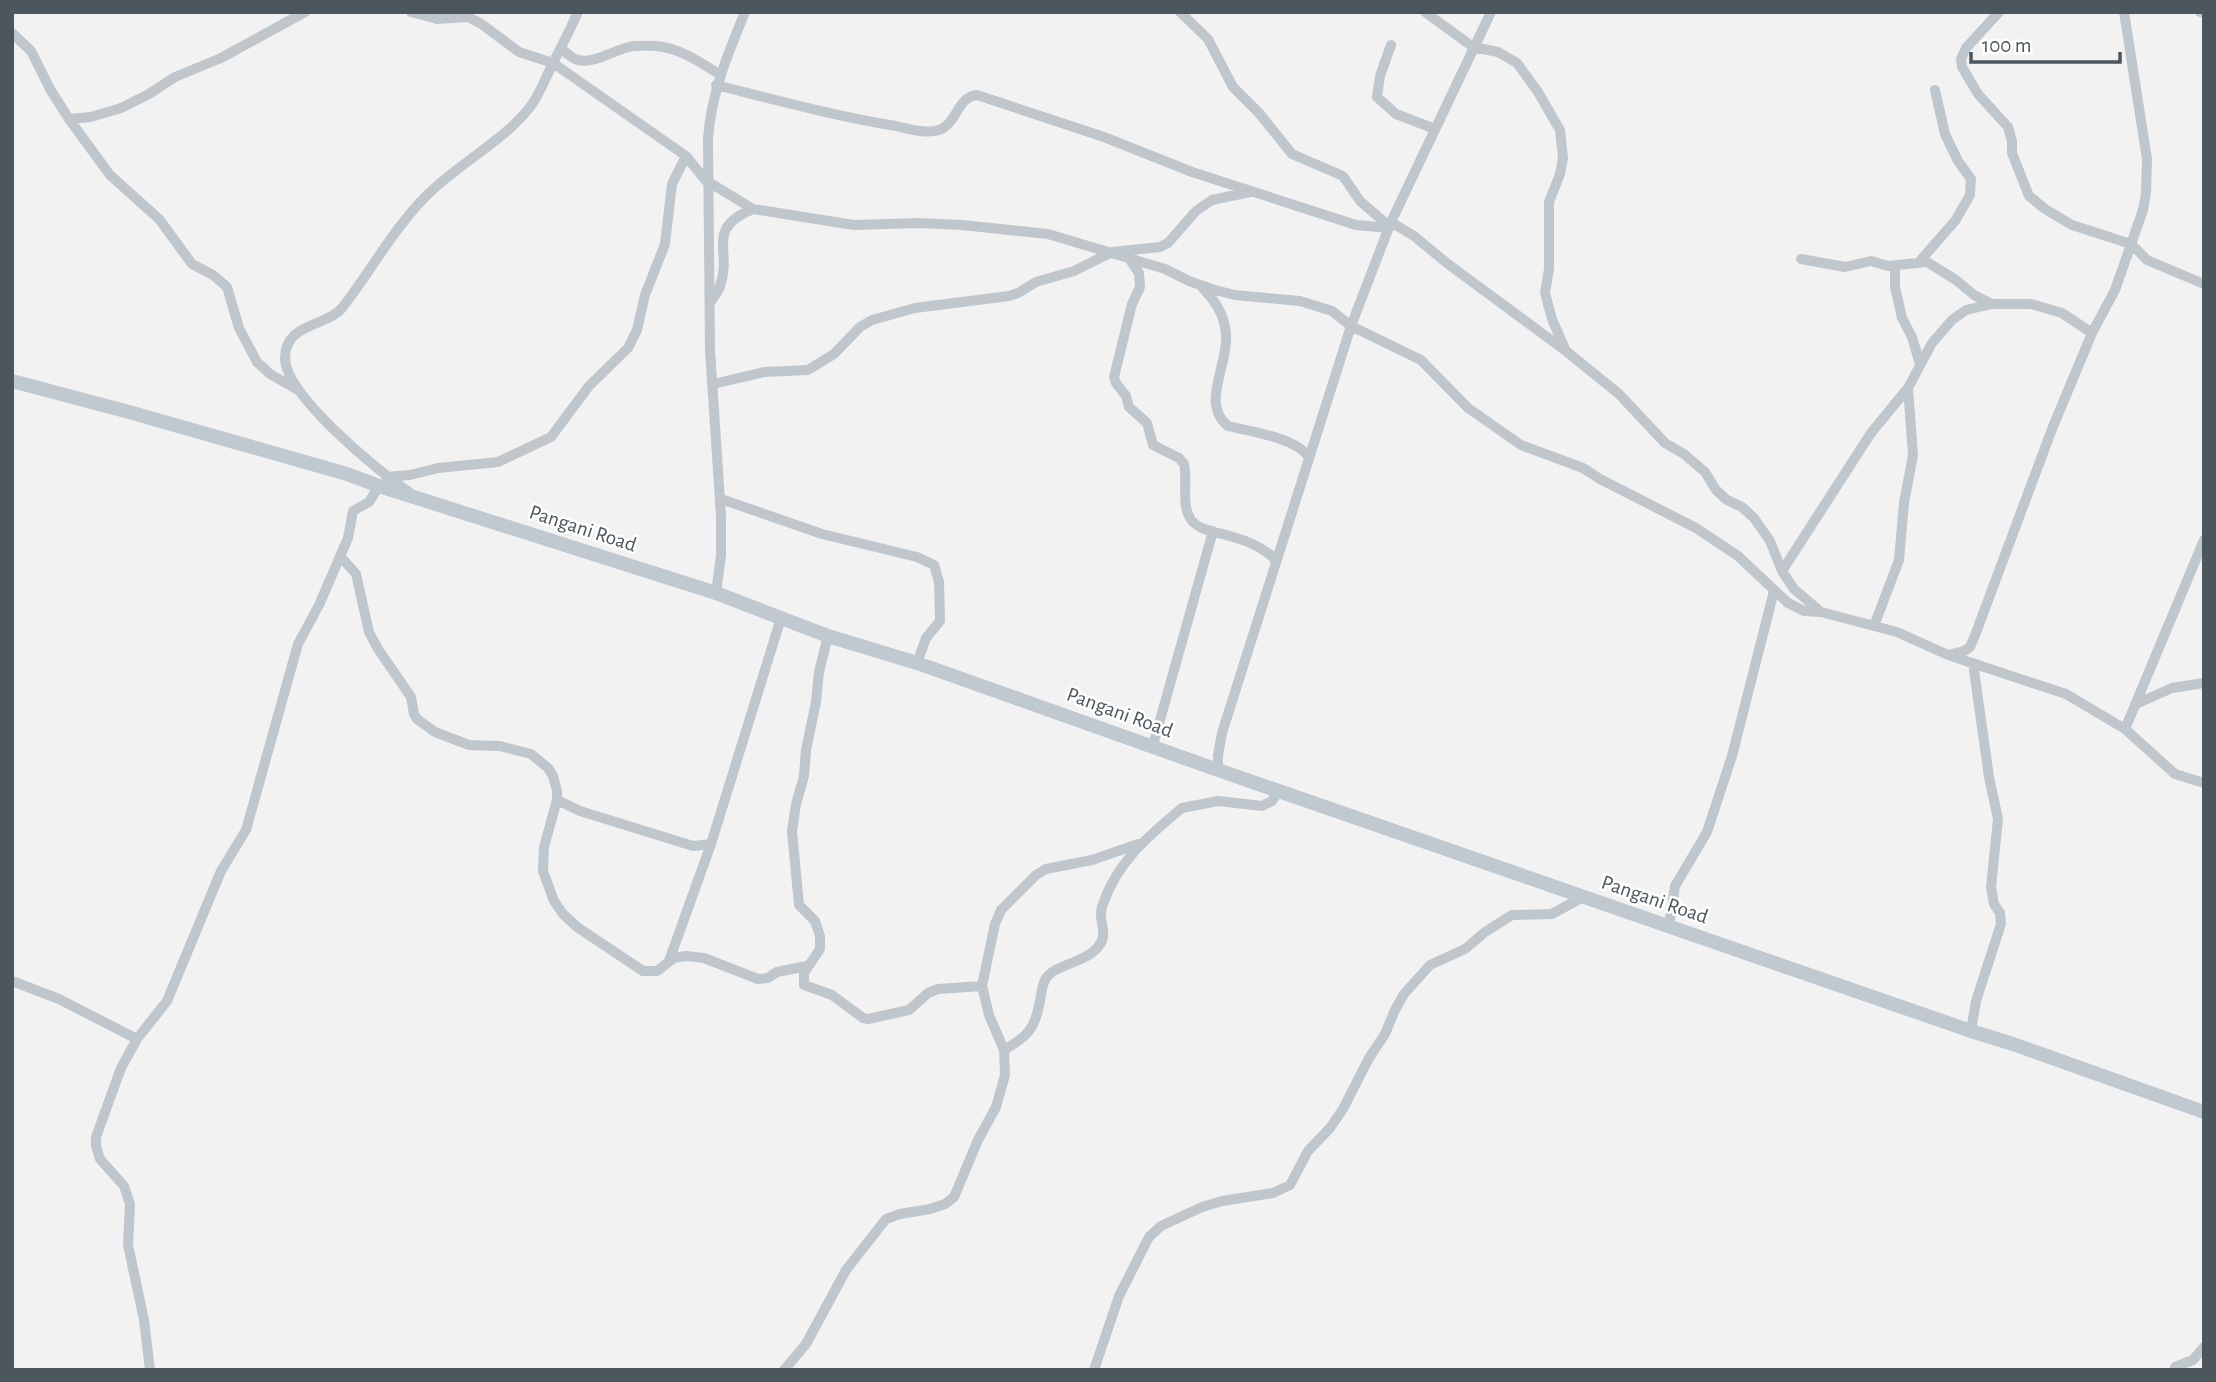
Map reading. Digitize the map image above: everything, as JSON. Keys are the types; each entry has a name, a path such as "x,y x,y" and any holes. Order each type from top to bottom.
{"main road":[{"name":"Pangani Road","path":"12,382 347,474 383,481 414,496 716,593 828,636 917,663 2204,1112"}],"street":[{"path":"69,119 91,117 121,108 175,77 221,58 305,12"},
{"path":"411,12 436,19 468,18 480,23 519,52 553,63 686,156 707,181 752,209 773,210 854,225 918,223 1034,232 1128,257 1165,269 1201,286 1235,295 1316,304 1332,311 1351,327 1421,360 1468,408 1521,444 1583,468 1600,480 1696,528 1738,556 1788,603 1804,611 1821,612 1898,632 1948,655 2066,694 2125,729 2175,774 2204,783"},
{"path":"383,481 326,422 303,393 287,367 286,352 296,334 312,323 336,313 392,234 424,198 515,123 529,108 578,12"},
{"path":"716,593 721,555 721,499 710,303 707,181 709,114 718,79 745,12"},
{"path":"1180,12 1208,39 1233,87 1259,113 1292,154 1343,176 1360,201 1390,226 1414,236 1619,394 1665,443 1684,454 1705,472 1716,490 1727,500 1742,507 1754,519 1770,541 1773,554 1794,589 1821,612"},
{"path":"1425,12 1473,47 1498,52 1517,63 1560,130 1563,158 1549,202 1549,269 1545,293 1552,319 1566,351"},
{"path":"1218,770 1222,733 1351,327 1390,226 1491,12"},
{"path":"1999,12 1966,48 1961,59 1962,67 1978,94 2008,127 2012,153 2029,196 2072,225 2131,244 2147,260 2204,284"},
{"path":"1948,655 1964,651 1970,647 1974,638 2052,429 2092,333 2115,290 2146,193 2147,159 2124,12"},
{"path":"12,33 31,51 69,119 110,175 159,219 192,264 213,275 227,287 239,328 257,362 270,374 303,393"},
{"path":"1391,45 1377,91 1380,101 1396,114 1435,129"},
{"path":"561,47 570,58 577,60 605,57 630,46 677,50 718,79 865,121 930,131 946,126 963,102 971,95 977,94 1104,137 1192,172 1356,225 1390,226"},
{"path":"1919,262 1955,221 1970,195 1971,179 1958,161 1945,134 1935,90"},
{"path":"150,1370 144,1320 128,1245 130,1204 124,1186 100,1159 96,1137 121,1068 137,1039 167,1002 220,873 246,830 298,644 319,605 348,538 353,511 372,500 383,481 438,468 498,461 546,442 551,437 589,386 628,348 637,330 645,295 665,244 672,184 686,156"},
{"path":"713,384 764,372 807,370 834,354 860,327 872,320 915,308 1009,296 1036,282 1074,271 1112,252 1160,247 1168,243 1196,211 1212,200 1253,192"},
{"path":"710,303 720,286 725,230 732,220 752,209"},
{"path":"1128,257 1139,273 1140,288 1132,303 1115,371 1116,383 1126,396 1129,407 1147,424 1153,445 1179,458 1184,464 1188,515 1197,525 1236,537 1270,554 1276,560 1275,566"},
{"path":"1801,258 1845,267 1871,261 1895,266 1919,262 1934,266 1974,295 1992,304"},
{"path":"1895,266 1895,287 1902,318 1912,337 1920,364"},
{"path":"1201,286 1217,304 1226,334 1226,355 1215,400 1220,420 1228,426 1294,445 1305,451 1309,458"},
{"path":"1782,571 1871,433 1908,388 1932,343 1952,320 1966,310 1992,304 2031,304 2062,313 2092,333"},
{"path":"1874,626 1899,560 1904,503 1913,455 1908,388"},
{"path":"721,499 822,534 917,558 934,565 939,582 940,621 926,638 917,663"},
{"path":"1153,745 1213,531"},
{"path":"2125,729 2204,540"},
{"path":"340,556 356,574 369,632 411,697 417,719 435,732 469,745 500,746 531,754 553,776 557,800 543,859 545,878 559,908 577,927 643,971 657,971 677,956 704,958 758,979 807,966"},
{"path":"1669,926 1675,886 1707,832 1732,756 1774,591"},
{"path":"669,961 711,844 781,618"},
{"path":"828,636 819,672 804,776 792,831 799,905 815,921 820,936 818,954 807,966 803,977 804,985 832,995 868,1019 909,1010 928,993 938,989 982,986"},
{"path":"1971,1031 1976,1002 2001,924 1991,887 1994,836 1998,819 1989,777 1973,663"},
{"path":"2136,704 2172,688 2204,683"},
{"path":"1004,1050 1025,1037 1032,1026 1037,1016 1044,981 1049,974 1082,960 1098,948 1105,932 1101,907 1127,858 1138,844 1189,805 1226,801 1262,806 1272,802 1279,790"},
{"path":"557,800 580,811 693,846 711,844"},
{"path":"784,1370 806,1345 845,1270 886,1219 930,1209 954,1198 1002,1092 1005,1075 1004,1050 989,1016 982,986 995,924 1001,909 1035,875 1046,869 1060,864 1092,860 1138,844"},
{"path":"1094,1370 1119,1296 1149,1237 1161,1226 1202,1207 1222,1200 1273,1193 1290,1185 1308,1152 1343,1109 1404,994 1430,965 1465,949 1512,915 1552,914 1583,897"},
{"path":"12,981 59,999 137,1039"},
{"path":"2174,1370 2175,1367 2193,1360 2204,1347"}]}
